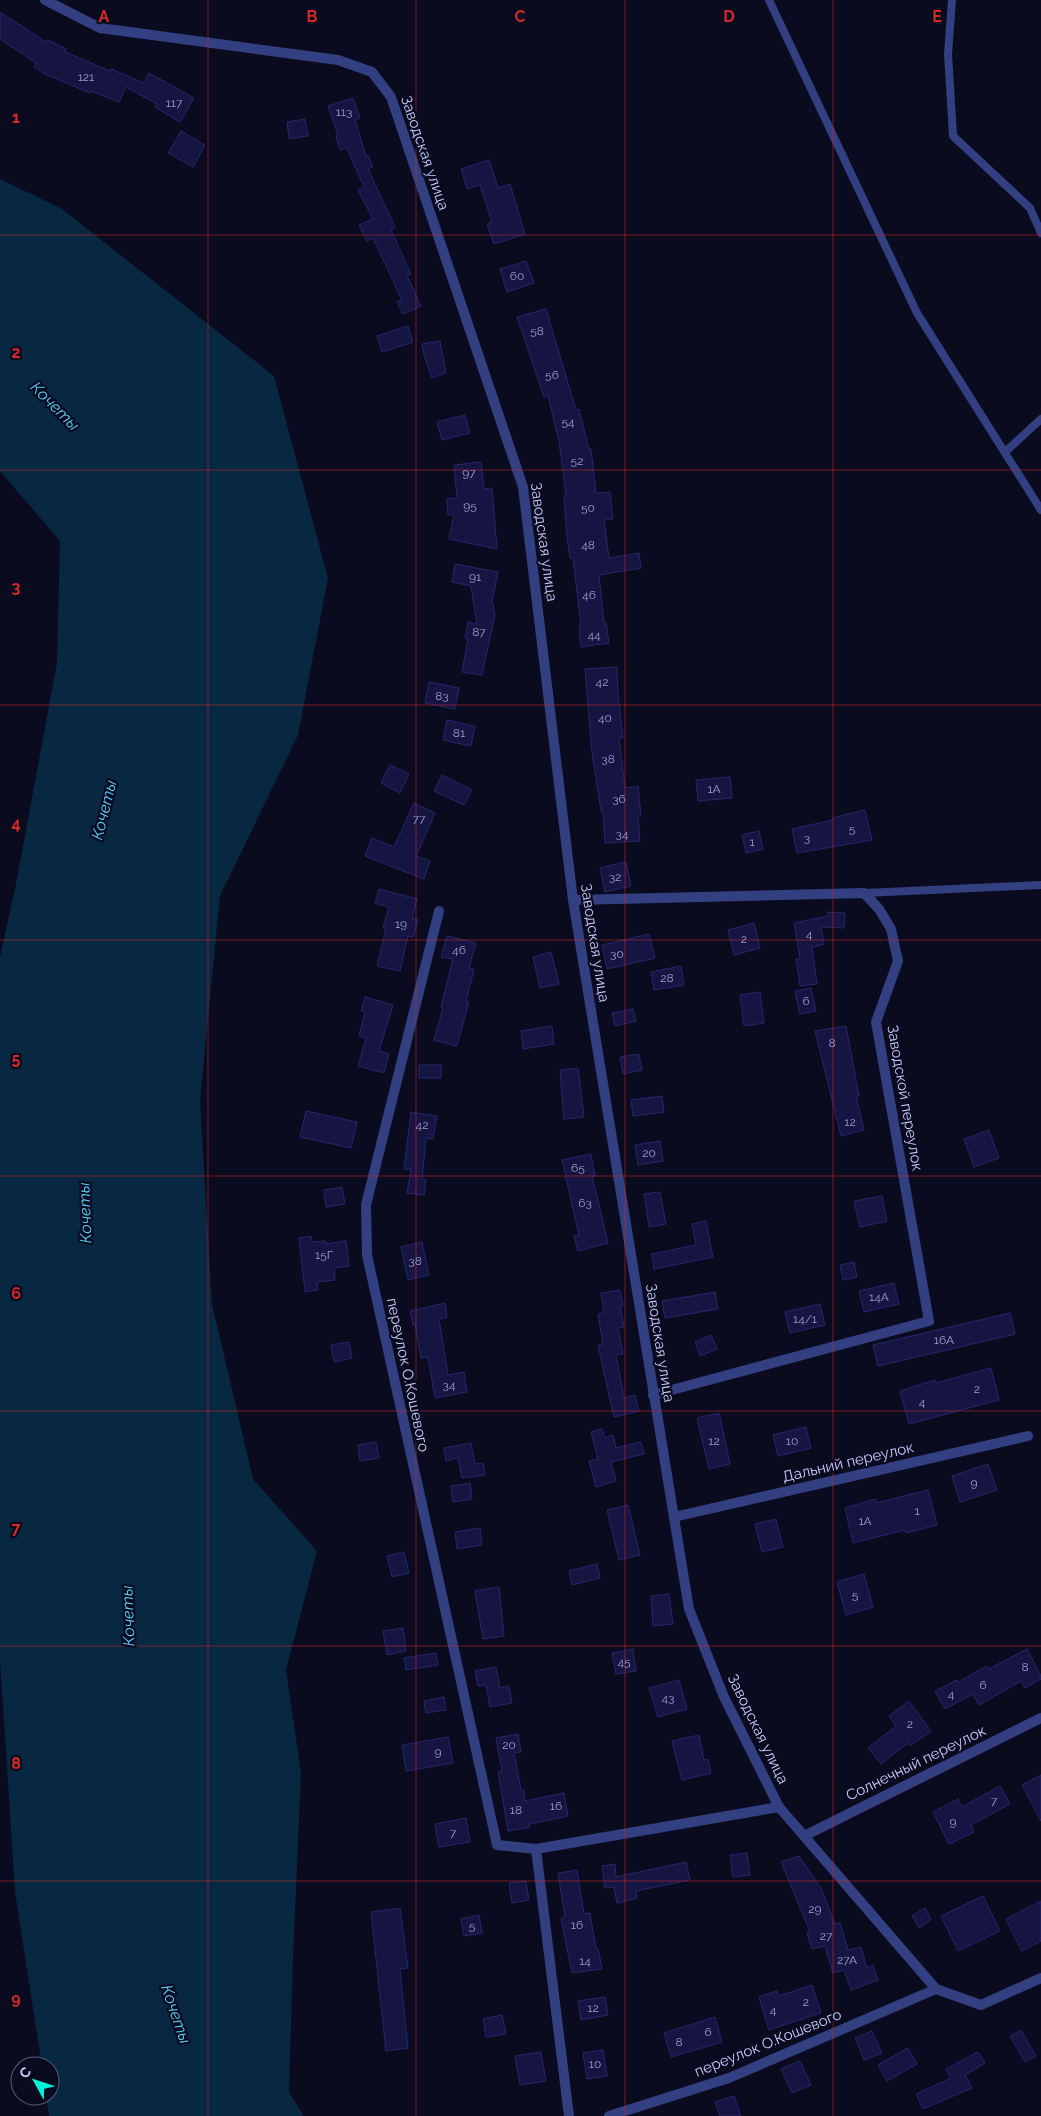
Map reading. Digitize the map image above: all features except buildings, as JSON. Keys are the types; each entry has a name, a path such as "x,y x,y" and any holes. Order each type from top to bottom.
{"street":[{"name":"Заводская улица","path":"45,0 100,28 338,60 372,72 391,97 523,487 573,900 689,1609 724,1697 779,1807 936,1989 981,2005 1041,1978"},
{"path":"573,900 864,893"},
{"name":"Заводской переулок","path":"654,1395 930,1322 876,1022 898,962 891,929 879,909 864,893"},
{"name":"переулок О.Кошевого","path":"438,911 366,1205 367,1255 497,1845 536,1849"},
{"name":"Дальний переулок","path":"674,1517 1028,1436"},
{"name":"Солнечный переулок","path":"804,1836 1041,1718"},
{"path":"569,2116 536,1849 779,1807"},
{"name":"переулок О.Кошевого","path":"609,2116 729,2078 936,1989"}],"lane":[{"path":"769,0 918,313 1041,510"},
{"path":"952,0 948,54 953,136 1030,208 1041,232"},
{"path":"1005,452 1041,419"},
{"path":"864,893 1041,885"}],"water":[{"name":"Кочеты","path":"0,179 62,209 274,376 328,578 298,735 220,896 200,1100 212,1304 253,1479 317,1551 286,1670 301,1773 289,2092 304,2116 49,2116 48,2106 60,2106 60,2056 40,2056 15,1892 0,1659 0,957 16,884 57,663 60,541 0,471"}]}
